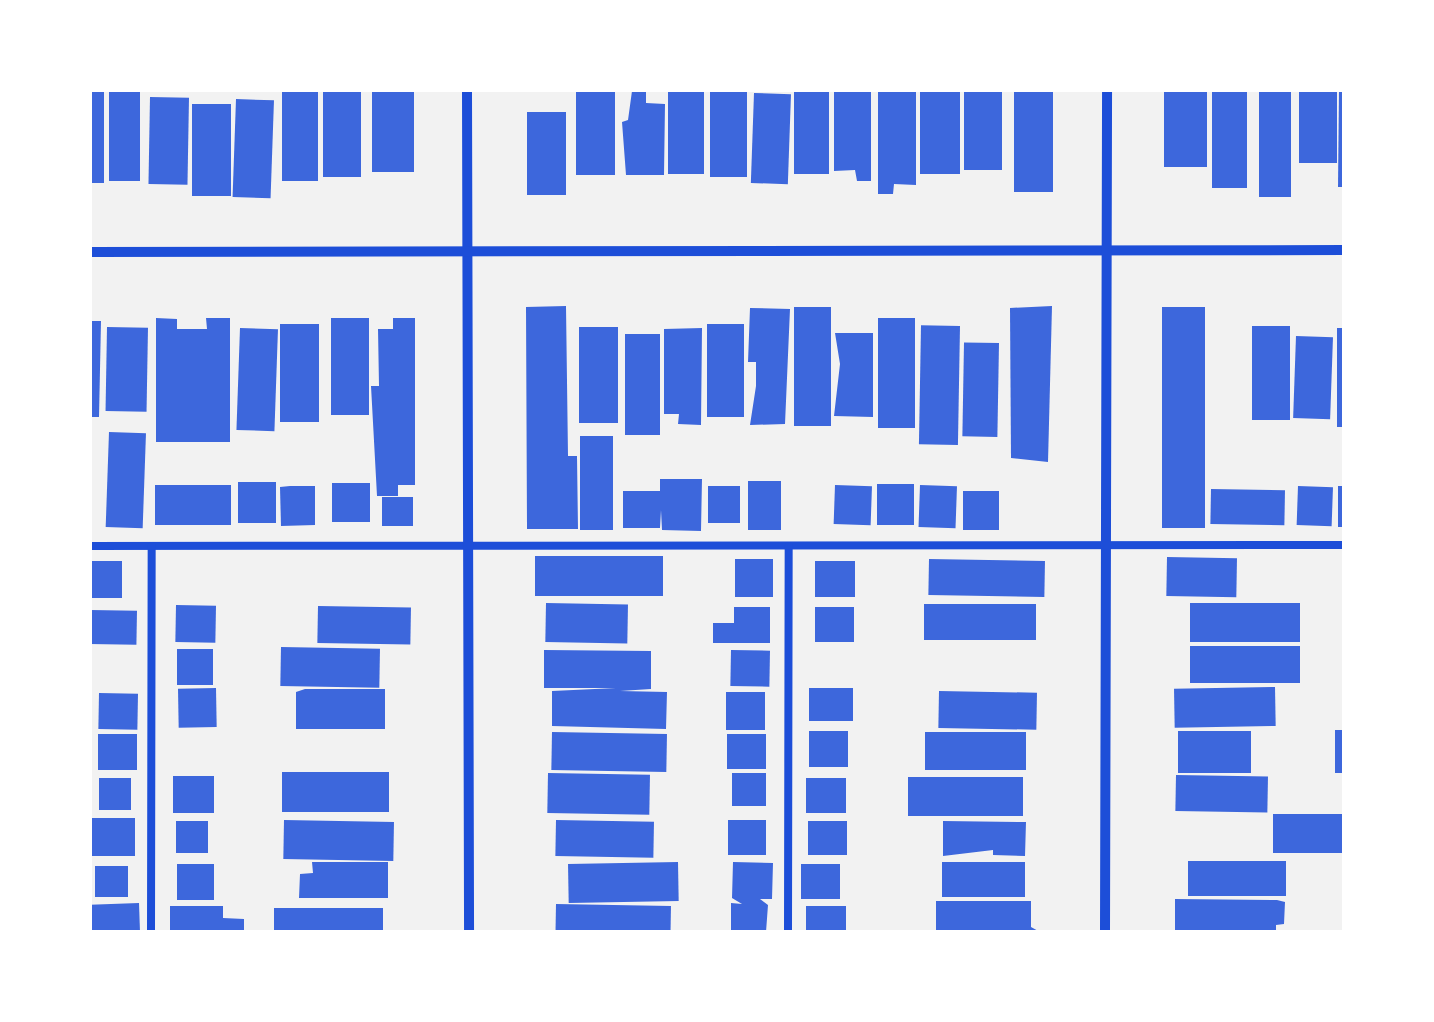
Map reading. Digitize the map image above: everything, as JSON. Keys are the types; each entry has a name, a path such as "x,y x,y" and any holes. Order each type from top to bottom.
{"street":[{"path":"467,90 468,932"},
{"path":"1105,932 1106,90"},
{"path":"90,252 1344,250"}],"lane":[{"path":"90,546 1344,545"},
{"path":"151,932 152,546"},
{"path":"788,932 789,546"}],"building":[{"path":"90,90 104,90 104,183 90,183"},
{"path":"109,90 140,90 140,181 109,181"},
{"path":"282,90 318,90 318,181 282,181"},
{"path":"323,90 361,90 361,177 323,177"},
{"path":"372,90 414,90 414,172 372,172"},
{"path":"576,90 615,90 615,175 576,175"},
{"path":"668,90 704,90 704,174 668,174"},
{"path":"710,90 747,90 747,177 710,177"},
{"path":"794,90 829,90 829,174 794,174"},
{"path":"834,90 871,90 871,181 857,181 855,170 834,171"},
{"path":"920,90 960,90 960,174 920,174"},
{"path":"964,90 1002,90 1002,170 964,170"},
{"path":"1014,90 1053,90 1053,192 1014,192"},
{"path":"1164,90 1207,90 1207,167 1164,167"},
{"path":"1212,90 1247,90 1247,188 1212,188"},
{"path":"1259,90 1291,90 1291,197 1259,197"},
{"path":"1299,90 1337,90 1337,163 1299,163"},
{"path":"1339,90 1344,90 1344,187 1338,187"},
{"path":"632,91 646,91 646,103 665,104 664,175 626,175 622,122 628,120"},
{"path":"878,91 916,91 916,185 894,184 893,194 878,194"},
{"path":"754,93 791,94 788,184 751,183"},
{"path":"150,97 189,98 187,185 148,184"},
{"path":"236,99 274,100 271,198 233,197"},
{"path":"192,104 231,104 231,196 192,196"},
{"path":"527,112 566,112 566,195 527,195"},
{"path":"566,306 568,456 577,456 578,529 527,529 526,307"},
{"path":"1052,306 1048,462 1011,458 1010,308"},
{"path":"794,307 831,307 831,426 794,426"},
{"path":"1162,307 1205,307 1205,528 1162,528"},
{"path":"750,308 790,309 785,424 750,425 756,362 748,362"},
{"path":"156,318 177,319 177,329 207,329 206,318 230,318 230,442 156,442"},
{"path":"331,318 369,318 369,415 331,415"},
{"path":"393,318 415,318 415,485 398,485 398,496 377,496 371,386 379,386 378,329 393,329"},
{"path":"878,318 915,318 915,428 878,428"},
{"path":"90,321 101,321 99,417 90,417"},
{"path":"280,324 319,324 319,422 280,422"},
{"path":"707,324 744,324 744,417 707,417"},
{"path":"921,325 960,326 958,445 919,444"},
{"path":"1252,326 1290,326 1290,420 1252,420"},
{"path":"107,327 148,328 147,412 106,411"},
{"path":"579,327 618,327 618,423 579,423"},
{"path":"240,328 278,329 274,431 236,430"},
{"path":"702,328 701,425 678,424 679,414 664,414 664,329"},
{"path":"1337,328 1344,328 1344,427 1337,427"},
{"path":"835,333 873,333 873,417 834,416 840,364"},
{"path":"625,334 660,334 660,435 625,435"},
{"path":"1296,336 1333,337 1330,419 1293,418"},
{"path":"964,342 999,343 997,437 962,436"},
{"path":"109,432 146,433 143,528 106,527"},
{"path":"580,436 613,436 613,530 580,530"},
{"path":"660,479 702,479 701,531 662,530 661,510 660,528 623,528 623,491 660,491"},
{"path":"748,481 781,481 781,530 748,530"},
{"path":"238,482 276,482 276,523 238,523"},
{"path":"332,483 370,483 370,522 332,522"},
{"path":"877,484 914,484 914,525 877,525"},
{"path":"155,485 231,485 231,525 155,525"},
{"path":"835,485 872,486 871,525 834,524"},
{"path":"920,485 957,486 956,528 919,527"},
{"path":"315,486 315,525 281,526 280,487"},
{"path":"708,486 740,486 740,523 708,523"},
{"path":"1298,486 1333,487 1332,526 1297,525"},
{"path":"1338,486 1344,486 1344,527 1338,527"},
{"path":"1211,489 1285,490 1284,525 1210,524"},
{"path":"963,491 999,491 999,530 963,530"},
{"path":"382,497 413,497 413,526 382,526"},
{"path":"535,556 663,556 663,596 535,596"},
{"path":"1167,557 1237,558 1236,597 1166,596"},
{"path":"735,559 773,559 773,597 735,597"},
{"path":"929,559 1045,561 1044,597 928,595"},
{"path":"90,561 122,561 122,598 90,598"},
{"path":"815,561 855,561 855,597 815,597"},
{"path":"546,603 628,604 627,643 545,642"},
{"path":"1190,603 1300,603 1300,642 1190,642"},
{"path":"924,604 1036,604 1036,640 924,640"},
{"path":"176,605 216,606 215,643 175,642"},
{"path":"318,606 411,608 410,645 317,643"},
{"path":"734,607 770,607 770,643 713,643 713,623 734,623"},
{"path":"815,607 854,607 854,642 815,642"},
{"path":"90,610 137,611 136,645 90,644"},
{"path":"1190,646 1300,646 1300,683 1190,683"},
{"path":"281,647 380,649 379,688 280,686"},
{"path":"177,649 213,649 213,685 177,685"},
{"path":"544,650 651,651 651,689 620,691 667,692 666,729 552,726 552,691 616,688 544,688"},
{"path":"731,650 770,651 769,687 730,686"},
{"path":"1275,687 1276,726 1175,728 1174,689"},
{"path":"216,688 217,727 179,728 178,689"},
{"path":"809,688 853,688 853,721 809,721"},
{"path":"385,689 385,729 296,729 296,692"},
{"path":"939,691 1037,693 1036,730 938,728"},
{"path":"726,692 765,692 765,730 726,730"},
{"path":"99,693 138,694 137,730 98,729"},
{"path":"1335,730 1344,730 1344,773 1335,773"},
{"path":"809,731 848,731 848,767 809,767"},
{"path":"1178,731 1251,731 1251,773 1178,773"},
{"path":"552,732 667,734 666,772 551,770"},
{"path":"925,732 1026,732 1026,770 925,770"},
{"path":"98,734 137,734 137,770 98,770"},
{"path":"727,734 766,734 766,769 727,769"},
{"path":"282,772 389,772 389,812 282,812"},
{"path":"548,773 650,775 649,815 547,813"},
{"path":"732,773 766,773 766,806 732,806"},
{"path":"1176,775 1268,777 1267,813 1175,811"},
{"path":"173,776 214,776 214,813 173,813"},
{"path":"908,777 1023,777 1023,816 908,816"},
{"path":"99,778 131,778 131,810 99,810"},
{"path":"806,778 846,778 846,813 806,813"},
{"path":"1273,814 1344,814 1344,853 1273,853"},
{"path":"90,818 135,818 135,856 90,856"},
{"path":"284,820 394,822 393,861 283,859"},
{"path":"556,820 654,822 653,858 555,856"},
{"path":"728,820 766,820 766,855 728,855"},
{"path":"176,821 208,821 208,853 176,853"},
{"path":"808,821 847,821 847,855 808,855"},
{"path":"943,821 1026,822 1025,856 993,855 993,850 943,856"},
{"path":"1188,861 1286,861 1286,896 1188,896"},
{"path":"312,862 388,862 388,898 299,898 300,874 313,873"},
{"path":"678,862 679,901 569,903 568,864"},
{"path":"733,862 773,863 772,899 760,899 768,905 766,932 731,932 731,903 742,904 732,898"},
{"path":"942,862 1025,862 1025,897 942,897"},
{"path":"177,864 214,864 214,900 177,900"},
{"path":"801,864 840,864 840,899 801,899"},
{"path":"95,866 128,866 128,897 95,897"},
{"path":"1175,899 1277,900 1285,902 1284,924 1276,925 1276,932 1175,932"},
{"path":"936,901 1031,901 1031,927 1040,932 936,932"},
{"path":"139,903 140,932 91,932 90,905"},
{"path":"556,904 671,906 671,932 556,932"},
{"path":"170,906 223,906 223,918 244,919 244,932 170,932"},
{"path":"806,906 846,906 846,932 806,932"},
{"path":"274,908 383,908 383,932 274,932"}]}
